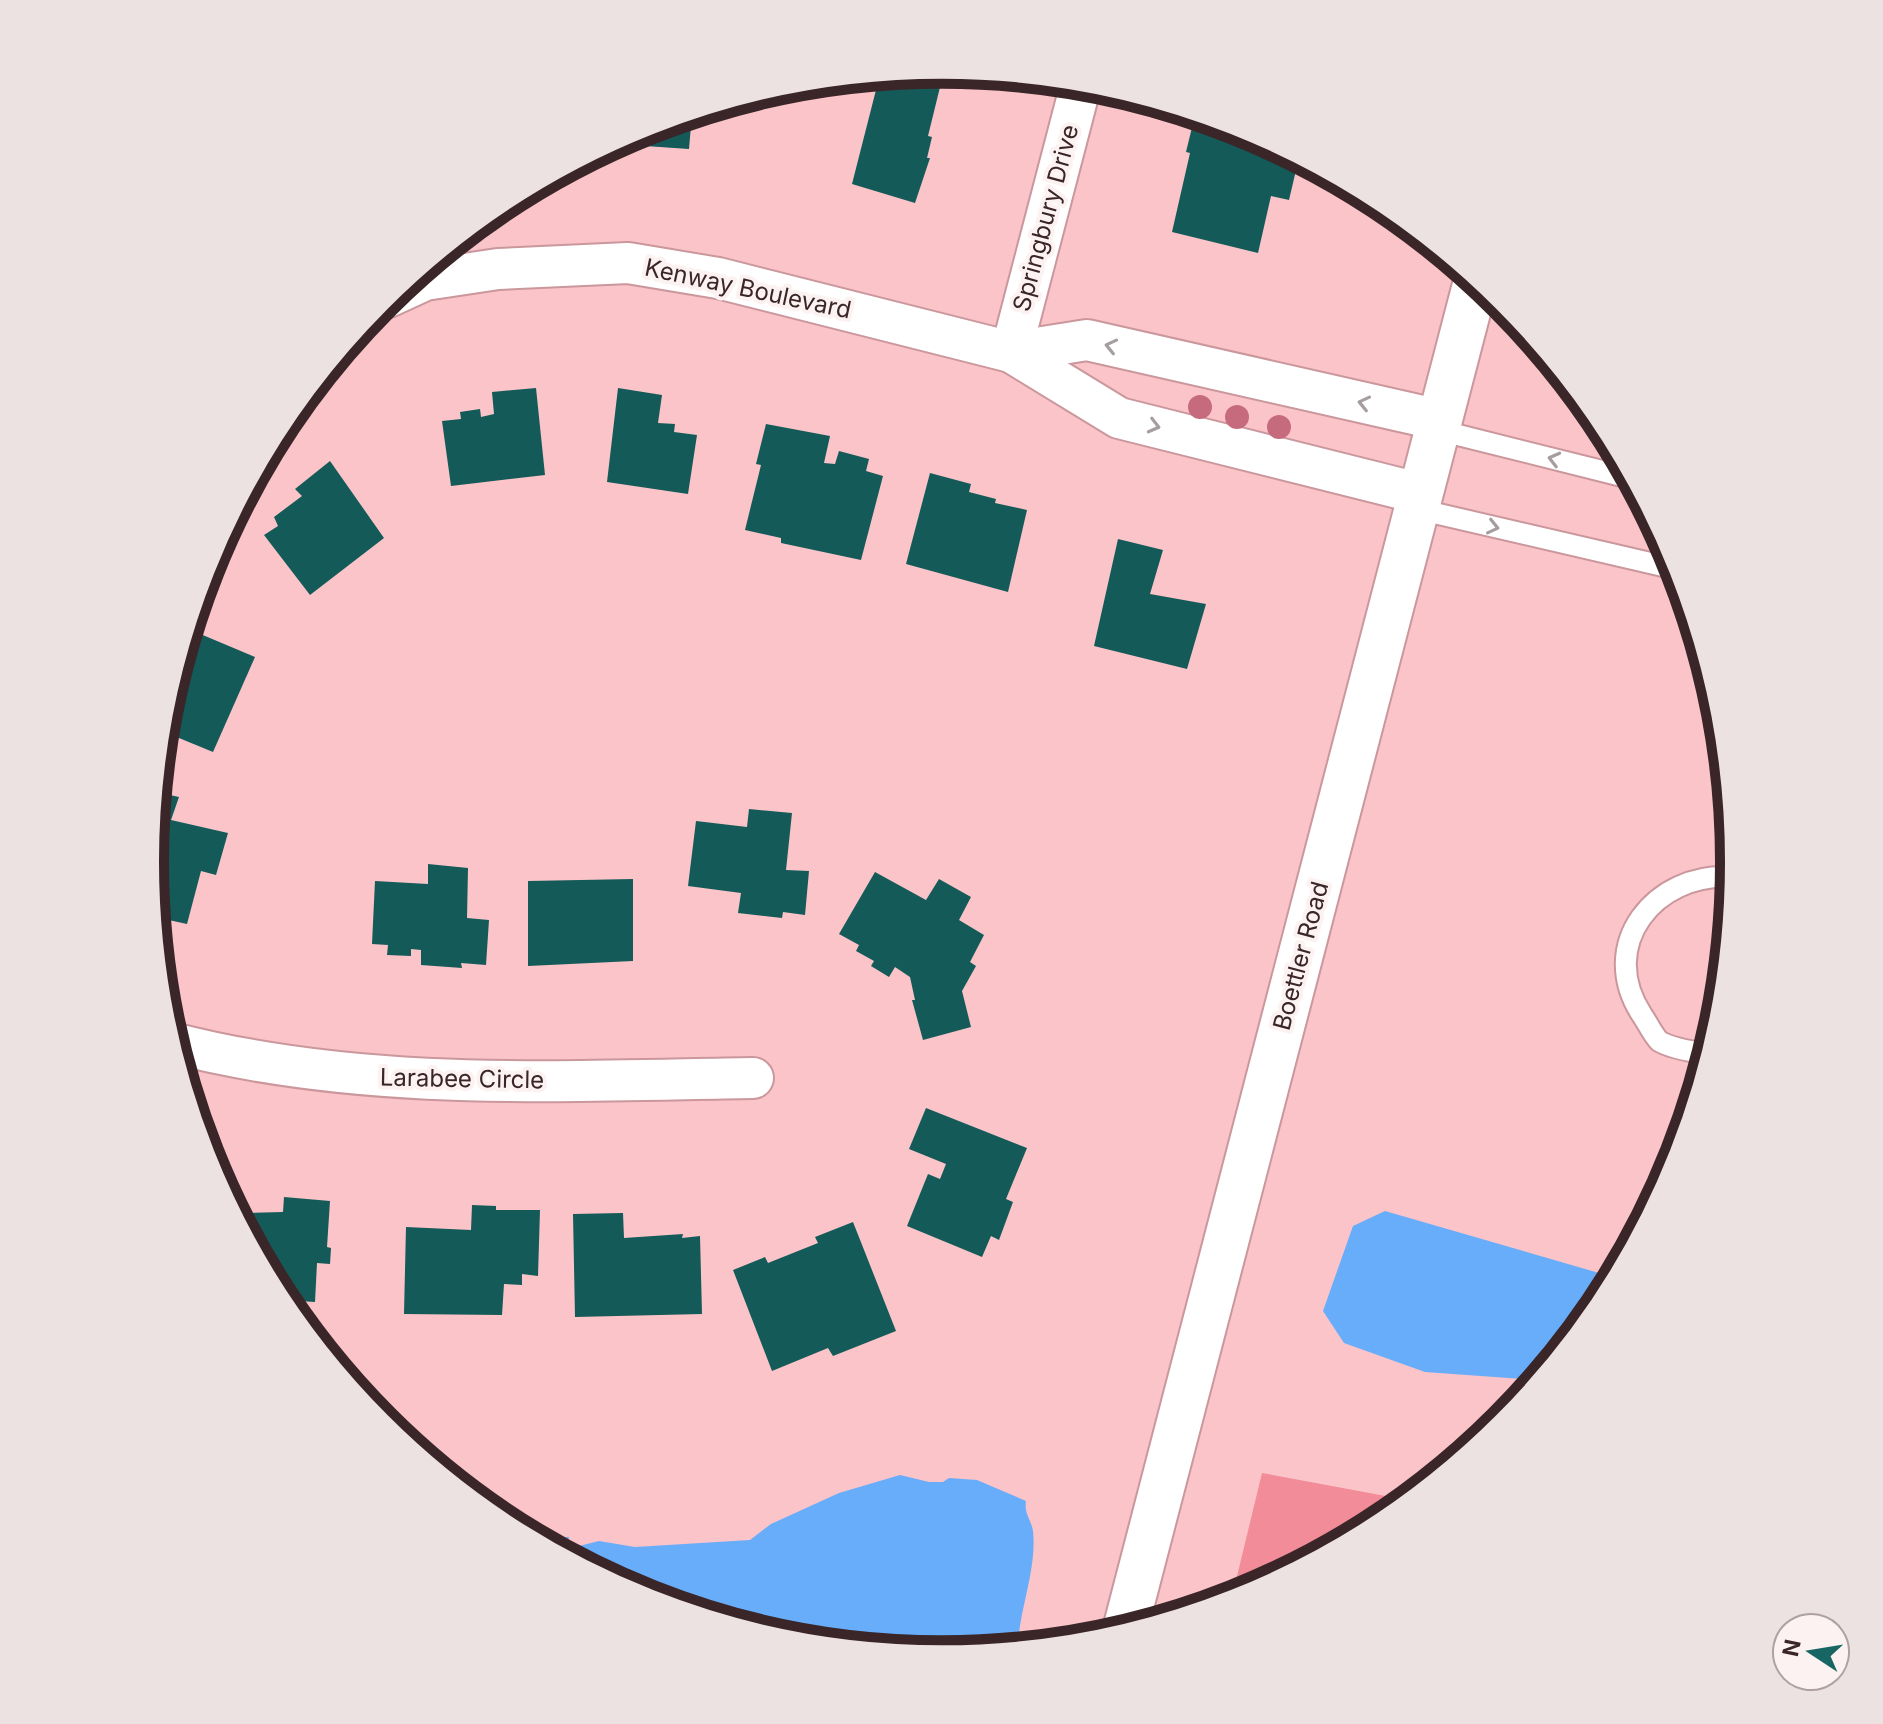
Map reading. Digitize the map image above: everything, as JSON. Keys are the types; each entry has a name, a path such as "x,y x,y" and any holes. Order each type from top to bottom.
{"street":[{"name":"Springbury Drive","path":"1011,352 1078,97"},
{"name":"Kenway Boulevard","path":"426,280 498,269 628,263 731,281 1011,352 1119,418 1420,501"},
{"name":"Boettler Road","path":"1129,1616 1473,294"},
{"name":"Kenway Boulevard","path":"1011,352 1087,340 1439,425"},
{"name":"Larabee Circle","path":"186,1045 368,1077 495,1082 753,1078"}],"lane":[{"path":"1439,425 1616,474"},
{"path":"1420,501 1660,565"},
{"path":"1696,1051 1660,1041 1633,1001 1625,960 1636,921 1670,889 1719,876"}],"shaded area":[{"path":"1262,1473 1390,1497 1330,1536 1236,1582"}],"water":[{"path":"1385,1211 1601,1273 1559,1336 1522,1379 1425,1372 1344,1343 1323,1311 1353,1226"},
{"path":"900,1475 929,1482 943,1482 949,1478 977,1480 1026,1501 1034,1546 1019,1635 942,1640 891,1638 790,1625 691,1599 597,1560 555,1537 569,1537 568,1543 579,1546 599,1541 635,1547 750,1540 771,1524 839,1493"}],"building":[{"path":"941,84 928,136 932,137 927,158 930,158 915,203 852,184 877,87 894,89 895,86"},
{"path":"691,125 689,149 645,146 645,143"},
{"path":"1193,125 1296,170 1289,200 1271,196 1258,253 1172,232 1190,153 1186,152"},
{"path":"536,388 545,475 451,486 442,421 461,419 460,412 480,409 481,417 494,414 492,392"},
{"path":"618,388 662,395 658,423 675,424 674,432 697,435 688,494 607,482"},
{"path":"766,424 830,436 824,463 835,464 839,451 869,459 866,471 883,476 861,560 781,543 781,538 745,530 761,465 756,464"},
{"path":"330,461 384,538 310,595 264,535 278,526 274,517 302,496 295,489"},
{"path":"930,473 971,484 969,492 996,499 995,503 1027,510 1008,592 906,564"},
{"path":"1118,539 1163,550 1150,594 1206,604 1187,669 1094,646"},
{"path":"199,633 255,657 213,752 174,736"},
{"path":"167,794 179,797 171,820 228,833 216,875 201,871 187,924 166,919"},
{"path":"749,809 792,813 786,870 809,871 805,915 783,912 782,918 738,913 741,893 688,886 696,821 747,827"},
{"path":"428,864 468,868 467,918 489,920 486,965 461,963 462,968 421,965 421,950 411,949 411,956 387,955 388,945 372,944 375,881 428,884"},
{"path":"875,872 926,900 939,879 971,897 959,920 984,935 970,962 976,966 962,991 971,1027 923,1040 912,1000 915,1000 910,977 895,967 889,977 871,966 874,961 856,951 859,945 839,934"},
{"path":"633,879 633,961 528,966 528,881"},
{"path":"926,1108 1027,1148 1006,1199 1013,1202 999,1240 991,1236 982,1257 907,1226 928,1174 940,1179 946,1164 909,1149"},
{"path":"284,1197 330,1201 327,1247 331,1248 330,1264 317,1263 315,1302 300,1301 248,1213 283,1212"},
{"path":"472,1205 496,1206 496,1210 540,1210 538,1276 522,1274 522,1285 504,1284 502,1315 404,1314 406,1227 471,1230"},
{"path":"623,1213 624,1238 683,1234 682,1238 700,1236 702,1314 575,1317 573,1214"},
{"path":"853,1222 896,1331 833,1356 828,1348 772,1371 733,1270 765,1257 768,1263 818,1243 815,1237"}]}
